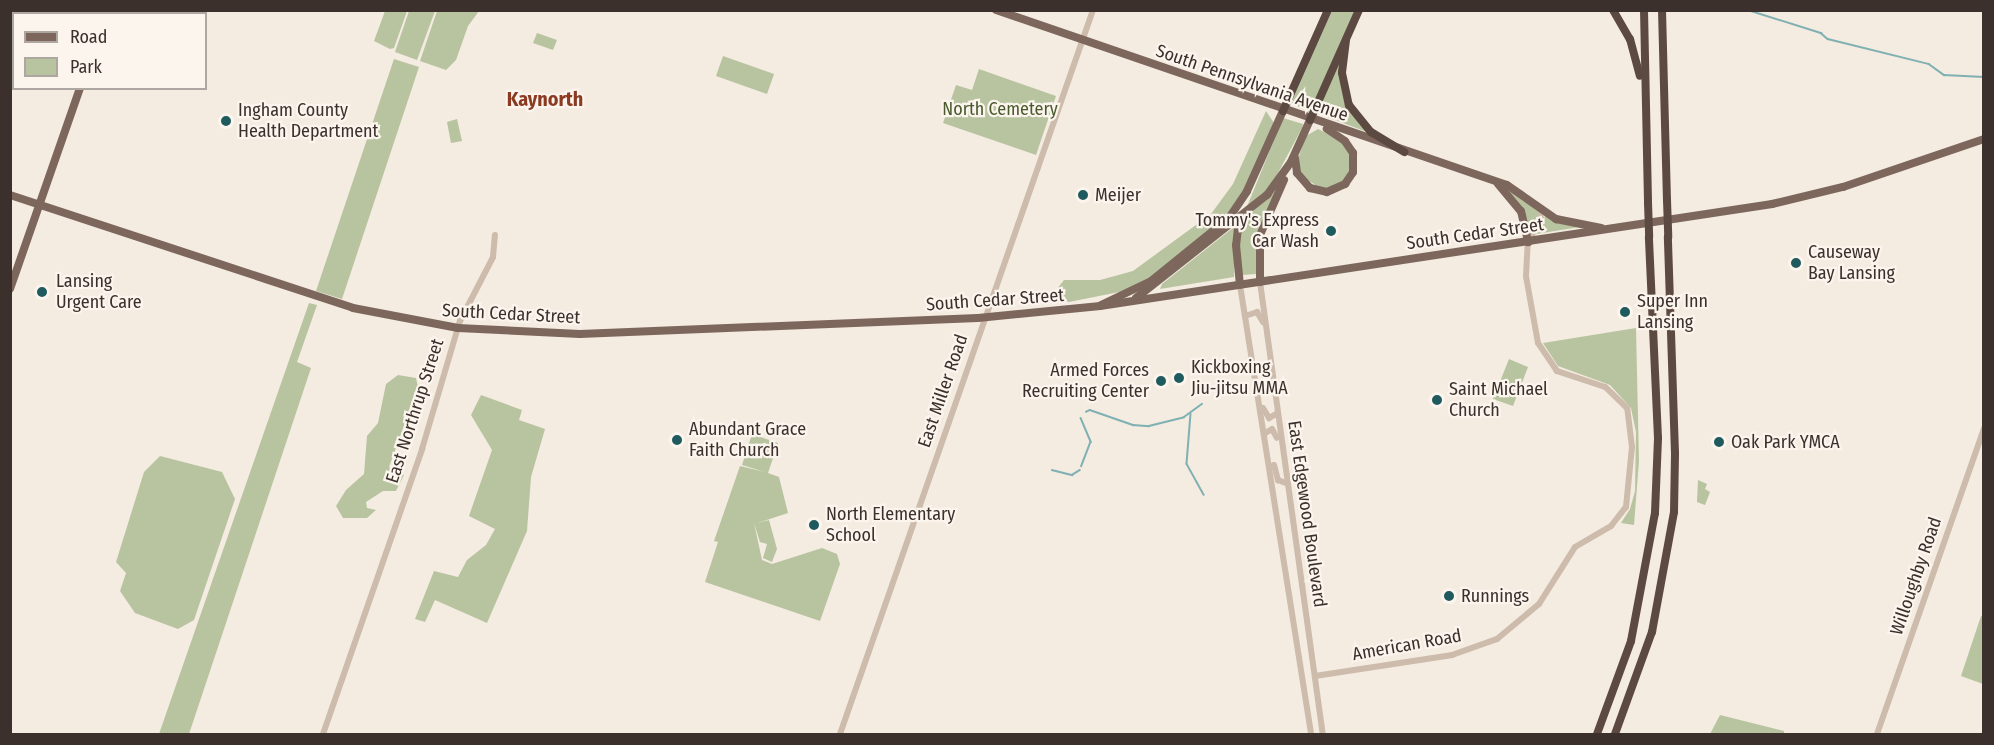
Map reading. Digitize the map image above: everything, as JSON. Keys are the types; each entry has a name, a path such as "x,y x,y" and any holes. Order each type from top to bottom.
{"highway":[{"path":"1283,111 1328,10"},
{"path":"1310,120 1359,10"},
{"path":"1613,10 1633,47 1644,94"},
{"path":"1597,735 1631,641 1656,513 1658,438 1644,94 1644,10"},
{"path":"1615,735 1652,632 1674,513 1675,453 1662,10"},
{"path":"1346,40 1342,72 1349,105 1371,132 1404,152"}],"main road":[{"name":"South Pennsylvania Avenue","path":"996,10 1516,190 1540,209 1565,222 1612,229"},
{"path":"10,289 79,90"},
{"path":"1100,306 1158,276 1226,221 1247,191 1283,111"},
{"path":"1132,301 1270,193 1291,162 1310,120 1348,144 1354,159 1352,174 1336,190 1314,190 1297,173 1296,151"},
{"name":"South Cedar Street","path":"10,195 329,302 458,328 580,334 984,318 1100,306 1528,242 1807,197 1983,139"},
{"name":"East Edgewood Boulevard","path":"1260,282 1260,235 1291,162"},
{"path":"1498,184 1521,211 1528,242"},
{"name":"East Edgewood Boulevard","path":"1240,285 1238,219 1247,191"}],"street":[{"name":"East Miller Road","path":"840,735 1093,10"},
{"path":"1528,242 1541,219 1540,209"},
{"name":"East Northrup Street","path":"323,735 422,449 458,328 490,265 495,235"},
{"name":"American Road","path":"1315,676 1452,655 1497,639 1539,604 1575,546 1611,526 1625,510 1632,482 1629,414 1608,388 1563,374 1544,356 1528,298 1528,242"},
{"name":"East Edgewood Boulevard","path":"1260,282 1286,483 1315,676 1321,734"},
{"name":"East Edgewood Boulevard","path":"1240,285 1311,735"},
{"path":"1245,316 1252,311 1262,317 1272,363"},
{"path":"1253,364 1264,413 1272,419 1278,413"},
{"name":"Willoughby Road","path":"1877,735 1983,428"},
{"path":"1264,434 1269,429 1277,433 1285,473"},
{"path":"1267,446 1278,480 1286,483"},
{"path":"1283,546 1292,582 1301,584"},
{"path":"1291,600 1295,597 1300,603 1307,648 1312,654"},
{"path":"1304,687 1321,734"}],"green space":[{"path":"385,11 407,11 394,48 390,49 374,41"},
{"path":"409,11 435,11 417,60 395,52"},
{"path":"437,11 479,11 468,26 456,60 446,70 420,61"},
{"path":"1332,11 1355,11 1309,112 1291,103"},
{"path":"537,33 557,40 553,50 533,43"},
{"path":"723,56 774,74 767,94 716,76"},
{"path":"394,59 419,67 342,299 316,291"},
{"path":"1339,65 1340,77 1367,132 1316,113"},
{"name":"North Cemetery","path":"979,69 1056,96 1036,155 943,123 956,85 972,90"},
{"path":"1266,111 1274,123 1243,193 1225,218 1157,274 1124,291 1069,302 1060,300 1057,289 1064,280 1100,280 1133,271 1211,214 1233,184"},
{"path":"1283,118 1303,124 1302,128 1269,190 1246,209"},
{"path":"457,119 462,141 451,143 447,122"},
{"path":"1318,129 1341,140 1350,154 1350,170 1343,182 1333,188 1321,189 1301,175 1298,159 1306,136"},
{"path":"1505,188 1538,211 1539,219 1530,233 1526,217"},
{"path":"1275,192 1257,243 1256,274 1242,275 1239,248 1242,220"},
{"path":"1545,216 1580,227 1536,234"},
{"path":"1234,227 1234,277 1160,289 1162,284"},
{"path":"309,303 317,305 297,362 311,368 189,734 159,734"},
{"path":"1636,328 1639,461 1634,525 1621,523 1630,509 1635,491 1636,432 1631,408 1610,385 1558,366 1543,343"},
{"path":"1509,359 1528,367 1513,406 1493,399"},
{"path":"398,375 416,378 418,387 389,467 404,475 396,491 383,491 366,502 367,508 376,510 367,518 343,518 336,506 346,490 364,474 367,436 378,423 386,384"},
{"path":"481,395 522,410 519,420 545,429 531,477 527,531 487,623 435,600 425,622 415,619 434,571 458,577 467,560 486,545 495,529 469,516 492,450 471,415"},
{"path":"752,434 778,443 768,473 779,477 788,513 757,523 769,520 777,549 772,562 763,558 767,544 760,542 754,523 762,560 772,564 822,548 837,554 840,564 820,621 705,582 718,542 714,541 740,466 765,472 742,465"},
{"path":"160,456 222,472 235,499 194,620 178,629 135,613 120,591 126,573 116,562 144,472"},
{"path":"1698,480 1707,484 1705,489 1710,492 1705,505 1697,502"},
{"path":"1981,616 1984,617 1983,684 1961,676"},
{"path":"1720,715 1784,731 1784,734 1710,734"}],"waterway":[{"path":"1748,10 1821,33 1828,39 1929,64 1944,75 1984,77"},
{"path":"1086,412 1090,410 1133,425 1149,426 1184,417 1202,404"},
{"path":"1191,414 1187,464 1204,495"},
{"path":"1081,418 1091,442 1082,466"},
{"path":"1052,470 1072,475 1080,470"}],"place":[{"name":"Ingham County Health Department","path":"226,121"},
{"name":"Meijer","path":"1083,195"},
{"name":"Tommy's Express Car Wash","path":"1331,231"},
{"name":"Causeway Bay Lansing","path":"1796,263"},
{"name":"Lansing Urgent Care","path":"42,292"},
{"name":"Super Inn Lansing","path":"1625,312"},
{"name":"Kickboxing Jiu-jitsu MMA","path":"1179,378"},
{"name":"Armed Forces Recruiting Center","path":"1161,381"},
{"name":"Saint Michael Church","path":"1437,400"},
{"name":"Abundant Grace Faith Church","path":"677,440"},
{"name":"Oak Park YMCA","path":"1719,442"},
{"name":"North Elementary School","path":"814,525"},
{"name":"Runnings","path":"1449,596"}],"district":[{"name":"Kaynorth","path":"545,99"}]}
